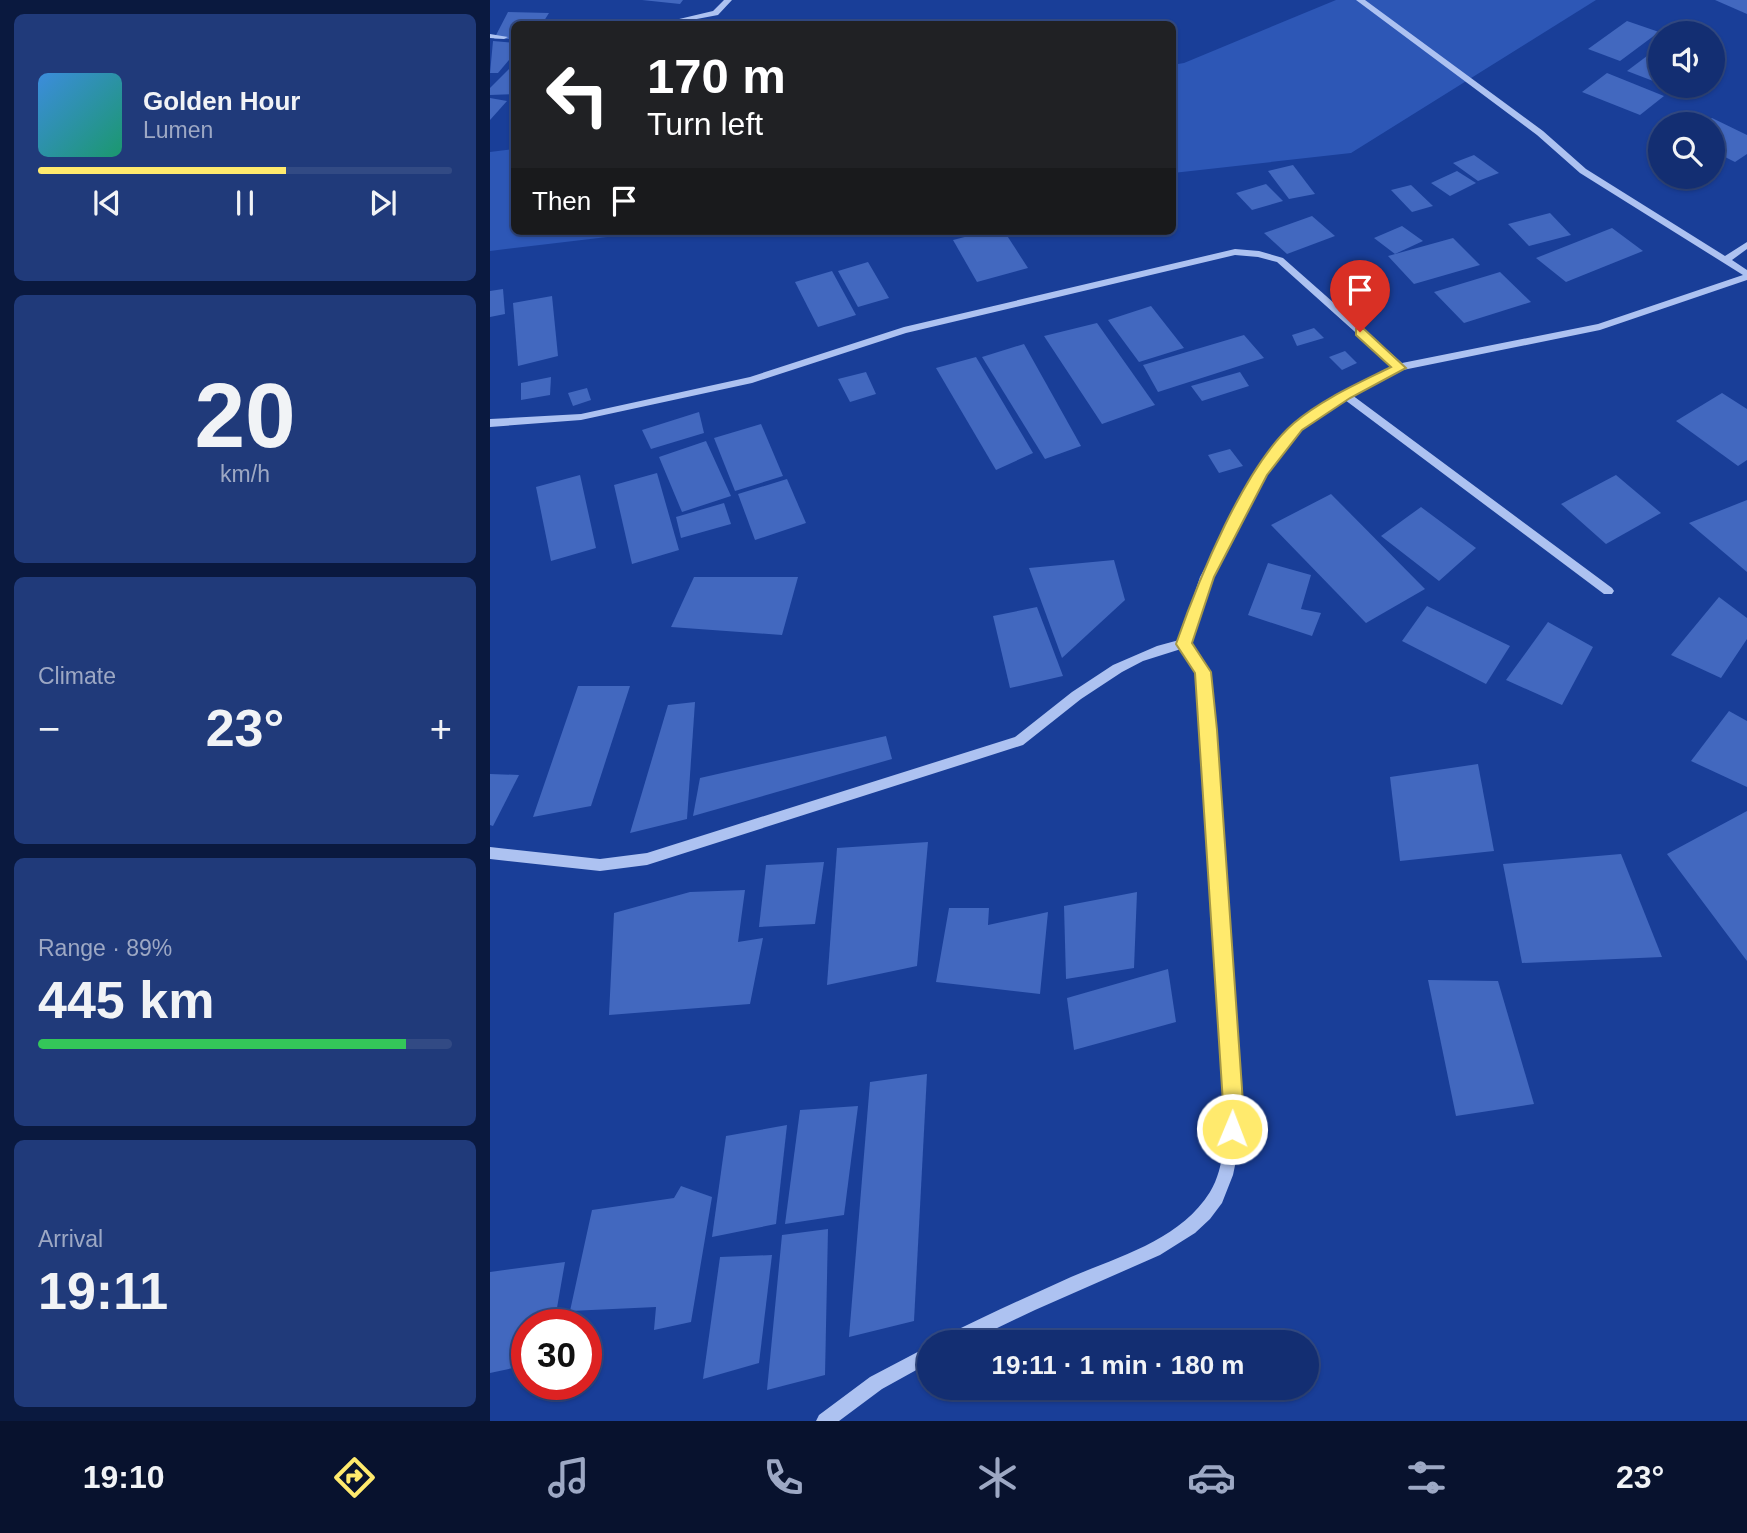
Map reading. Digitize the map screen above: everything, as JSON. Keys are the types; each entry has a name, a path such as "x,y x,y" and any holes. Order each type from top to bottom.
{"street":[{"path":"676,21 715,13 728,0"},
{"path":"1360,0 1540,133 1583,171 1747,276"},
{"path":"490,36 504,37"},
{"path":"1725,261 1747,244"},
{"path":"490,423 580,417 752,380 904,330 1235,253 1259,254 1280,260 1400,368"},
{"path":"1184,644 1206,577 1262,472 1298,427 1345,395 1400,368 1600,327 1747,276"},
{"path":"1345,395 1608,590"},
{"path":"490,853 600,865 647,859 1019,741 1067,701 1156,649 1184,644"},
{"path":"974,1330 1160,1246 1196,1223 1217,1196 1226,1170 1230,1156 1233,1103 1209,730 1203,672 1184,644"},
{"path":"825,1421 876,1383 917,1361"}],"shaded area":[{"path":"1336,0 1596,0 1351,153 1176,173 1176,64"},
{"path":"511,149 511,235 624,235 490,251 490,152"}],"building":[{"path":"642,0 683,0 680,4"},
{"path":"1715,0 1747,0 1747,14"},
{"path":"508,12 549,13 544,21 511,21 511,39 494,39"},
{"path":"1627,21 1648,28 1648,40 1620,61 1588,49"},
{"path":"493,41 511,43 511,58 498,73 490,73"},
{"path":"1648,55 1648,79 1627,71"},
{"path":"511,67 511,94 490,95 490,88"},
{"path":"1607,73 1648,90 1648,98 1661,98 1640,115 1582,92"},
{"path":"490,98 507,101 490,120"},
{"path":"1725,124 1747,135 1747,154 1735,162 1725,157"},
{"path":"1474,155 1499,173 1478,181 1453,163"},
{"path":"1293,165 1315,194 1289,199 1268,171"},
{"path":"1457,171 1476,183 1450,196 1431,183"},
{"path":"1266,184 1283,201 1252,210 1236,193"},
{"path":"1411,185 1433,206 1412,212 1391,190"},
{"path":"1550,213 1571,235 1529,246 1508,224"},
{"path":"1312,216 1335,236 1287,254 1264,233"},
{"path":"1402,226 1423,241 1395,254 1374,238"},
{"path":"1612,228 1643,251 1566,282 1536,258"},
{"path":"972,235 1007,235 1028,268 977,282 953,240"},
{"path":"1453,238 1480,265 1414,284 1388,256"},
{"path":"868,262 889,298 858,307 838,271"},
{"path":"832,271 856,315 818,327 795,282"},
{"path":"1500,272 1531,302 1464,323 1434,292"},
{"path":"503,289 505,314 490,317 490,291"},
{"path":"552,296 558,356 518,366 513,303"},
{"path":"1151,306 1184,348 1139,362 1108,320"},
{"path":"1097,323 1155,405 1102,424 1044,336"},
{"path":"1314,328 1324,338 1297,346 1292,335"},
{"path":"1244,335 1264,358 1158,392 1143,365"},
{"path":"1024,344 1081,446 1045,459 982,357"},
{"path":"1345,351 1357,363 1342,370 1329,357"},
{"path":"976,357 1033,453 996,470 936,368"},
{"path":"866,372 876,394 850,402 838,379"},
{"path":"1240,372 1249,386 1202,401 1191,386"},
{"path":"551,377 550,395 521,400 521,383"},
{"path":"587,388 591,400 573,406 568,393"},
{"path":"1722,393 1747,409 1747,460 1738,466 1676,421"},
{"path":"699,412 704,433 651,449 642,430"},
{"path":"761,424 783,476 735,491 714,438"},
{"path":"706,441 731,496 682,512 659,457"},
{"path":"1230,449 1243,466 1219,473 1208,455"},
{"path":"657,473 679,550 632,564 614,485"},
{"path":"580,475 596,548 551,561 536,487"},
{"path":"1616,475 1661,513 1606,544 1561,504"},
{"path":"787,479 806,523 755,540 738,494"},
{"path":"1331,494 1425,589 1366,623 1271,525"},
{"path":"1747,500 1747,572 1689,523"},
{"path":"724,503 731,524 681,538 676,517"},
{"path":"1421,507 1476,548 1439,581 1381,536"},
{"path":"1114,560 1125,600 1062,658 1029,568"},
{"path":"1268,563 1311,575 1301,609 1321,613 1312,636 1248,615"},
{"path":"694,577 798,577 782,635 671,627"},
{"path":"1719,597 1747,618 1747,639 1721,678 1671,655"},
{"path":"1427,606 1510,646 1486,684 1402,641"},
{"path":"1037,607 1063,676 1010,688 993,616"},
{"path":"1548,622 1593,647 1562,705 1506,680"},
{"path":"578,686 630,686 591,806 533,817"},
{"path":"695,702 687,819 630,833 668,705"},
{"path":"1729,711 1747,721 1747,787 1691,761"},
{"path":"886,736 892,759 693,816 700,778"},
{"path":"1478,764 1494,851 1400,861 1390,777"},
{"path":"490,774 519,775 493,826 490,825"},
{"path":"1747,811 1747,961 1667,854"},
{"path":"928,842 917,966 827,985 837,848"},
{"path":"1621,854 1662,957 1522,963 1503,864"},
{"path":"824,862 815,924 759,927 766,865"},
{"path":"745,890 738,942 763,938 750,1004 609,1015 614,913 690,892"},
{"path":"1137,892 1134,968 1066,979 1064,906"},
{"path":"949,908 989,908 988,925 1048,912 1040,994 936,982"},
{"path":"1168,969 1176,1022 1074,1050 1067,998"},
{"path":"1428,980 1498,981 1534,1104 1456,1116"},
{"path":"927,1074 914,1321 849,1337 870,1082"},
{"path":"858,1106 844,1215 785,1224 800,1110"},
{"path":"787,1125 776,1224 712,1237 726,1136"},
{"path":"681,1186 712,1197 691,1322 654,1330 656,1307 570,1309 592,1210 674,1198"},
{"path":"828,1229 825,1375 767,1390 782,1235"},
{"path":"772,1255 759,1363 703,1379 720,1257"},
{"path":"565,1262 557,1309 511,1309 511,1368 490,1373 490,1272"}],"route":[{"path":"1232,1129 1233,1103 1209,730 1203,672 1184,644 1206,577 1262,472 1298,427 1345,395 1400,368 1360,332"}]}
